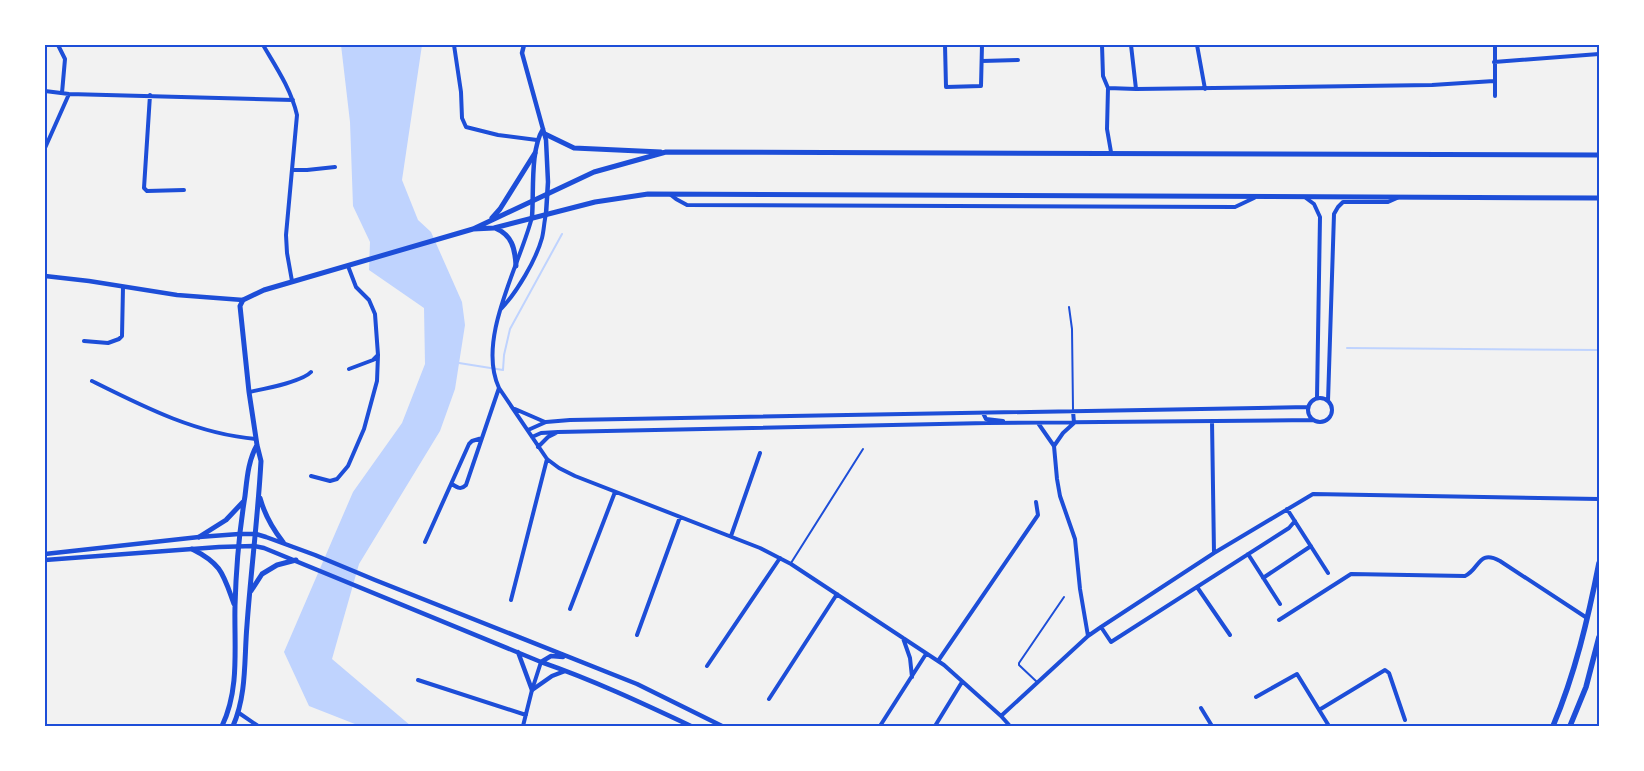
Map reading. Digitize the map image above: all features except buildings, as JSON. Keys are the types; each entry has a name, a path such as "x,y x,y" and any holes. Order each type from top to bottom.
{"main road":[{"path":"544,132 574,148 666,152 1599,155"},
{"path":"233,726 238,713 243,688 262,461 256,442 249,392 240,306 243,300 264,290 292,281 364,262 473,229 594,172 666,152"},
{"path":"488,222 500,209 535,153"},
{"path":"473,229 494,228 595,202 648,194 1599,198"},
{"path":"494,228 501,231 512,241 515,250 516,266"},
{"path":"222,726 229,712 233,692 239,534 250,464 256,442"},
{"path":"260,496 268,522 283,542"},
{"path":"199,537 226,520 244,500"},
{"path":"192,549 207,556 217,564 235,607"},
{"path":"250,592 262,574 278,565 296,560"},
{"path":"1553,726 1569,685 1588,618 1599,563"},
{"path":"1570,726 1586,687 1599,637"}],"street":[{"path":"58,45 65,59 62,93"},
{"path":"263,45 293,100 297,124 286,235 292,281"},
{"path":"454,45 462,92 462,118 466,127 498,135 537,140"},
{"path":"501,310 511,298 531,263 542,238 546,214 547,157 544,132 522,53 524,45"},
{"path":"945,45 945,87 981,86 982,45"},
{"path":"1102,45 1103,76 1108,88 1107,129 1112,152"},
{"path":"1131,45 1136,89"},
{"path":"1197,45 1205,89"},
{"path":"1493,45 1494,96"},
{"path":"1494,62 1599,54"},
{"path":"982,61 1018,60"},
{"path":"1108,88 1205,89 1450,85 1494,81"},
{"path":"45,91 69,94 293,100"},
{"path":"45,148 69,94"},
{"path":"150,96 144,188 147,191 184,190"},
{"path":"544,132 537,140 535,153 532,217 516,266 504,294 496,335 494,366 499,388 547,459 559,468 615,492 760,548 791,564 938,662 1010,726"},
{"path":"292,170 335,166"},
{"path":"672,194 686,205 900,207 1235,207 1254,198"},
{"path":"1306,198 1314,204 1320,217 1316,398"},
{"path":"532,437 541,433 558,432 1036,423 1314,420 1321,422 1331,415 1332,408 1328,400 1334,214 1343,202 1388,202 1397,198"},
{"path":"311,476 330,481 337,479 348,466 364,429 377,381 378,355 375,314 366,296 356,287 348,266"},
{"path":"45,276 89,280 176,295 243,300"},
{"path":"84,341 108,343 122,336 122,287"},
{"path":"349,369 372,360 378,355"},
{"path":"249,392 304,377 311,372"},
{"path":"92,381 172,419 256,442"},
{"path":"452,484 459,488 463,488 466,485 499,388"},
{"path":"1314,420 1309,414 1308,407 1316,398 1328,400"},
{"path":"528,430 546,422 580,420 1308,407"},
{"path":"513,408 546,422"},
{"path":"1073,411 1074,424"},
{"path":"983,413 986,419 1036,423 1054,446 1056,479 1075,539 1080,589 1088,636"},
{"path":"1212,422 1214,553"},
{"path":"1054,446 1063,433 1074,424"},
{"path":"538,447 548,437 558,432"},
{"path":"425,542 472,440 482,438"},
{"path":"465,453 476,457"},
{"path":"730,536 760,453"},
{"path":"511,600 547,459"},
{"path":"570,608 615,492"},
{"path":"1001,716 1101,626 1214,553 1308,496 1317,494 1599,499"},
{"path":"938,662 1038,515 1036,502"},
{"path":"1287,509 1328,573"},
{"path":"637,635 680,517"},
{"path":"1101,626 1111,642 1289,528 1295,522"},
{"path":"45,554 199,537 256,534 315,554 374,580 638,684 722,726"},
{"path":"45,560 254,546 296,560 541,662 567,671 692,726"},
{"path":"1263,578 1311,546"},
{"path":"1248,554 1280,604"},
{"path":"1279,620 1351,574 1465,576 1471,573 1482,559 1486,557 1492,557 1500,561 1588,618"},
{"path":"706,666 780,558"},
{"path":"1197,587 1230,635"},
{"path":"769,699 837,594"},
{"path":"903,638 910,658 912,677"},
{"path":"518,652 532,690"},
{"path":"880,726 926,654"},
{"path":"523,726 541,662 551,656 571,658"},
{"path":"1319,710 1385,670 1389,673 1405,720"},
{"path":"532,690 552,676 567,671"},
{"path":"1256,697 1297,674 1329,726"},
{"path":"418,680 526,715"},
{"path":"935,726 962,682"},
{"path":"1201,708 1212,726"},
{"path":"238,713 258,726"}],"lane":[{"path":"1069,307 1072,329 1073,411"},
{"path":"791,564 863,449"},
{"path":"1037,682 1019,663 1064,597"}],"water":[{"path":"341,45 422,45 402,180 418,220 431,232 462,302 465,325 455,389 440,431 359,564 332,659 411,726 360,726 309,706 284,652 353,492 402,423 425,364 424,308 369,270 370,242 353,206 350,122"}],"waterway":[{"path":"459,363 503,370 504,355 510,329 562,234"},
{"path":"1347,348 1599,350"}]}
